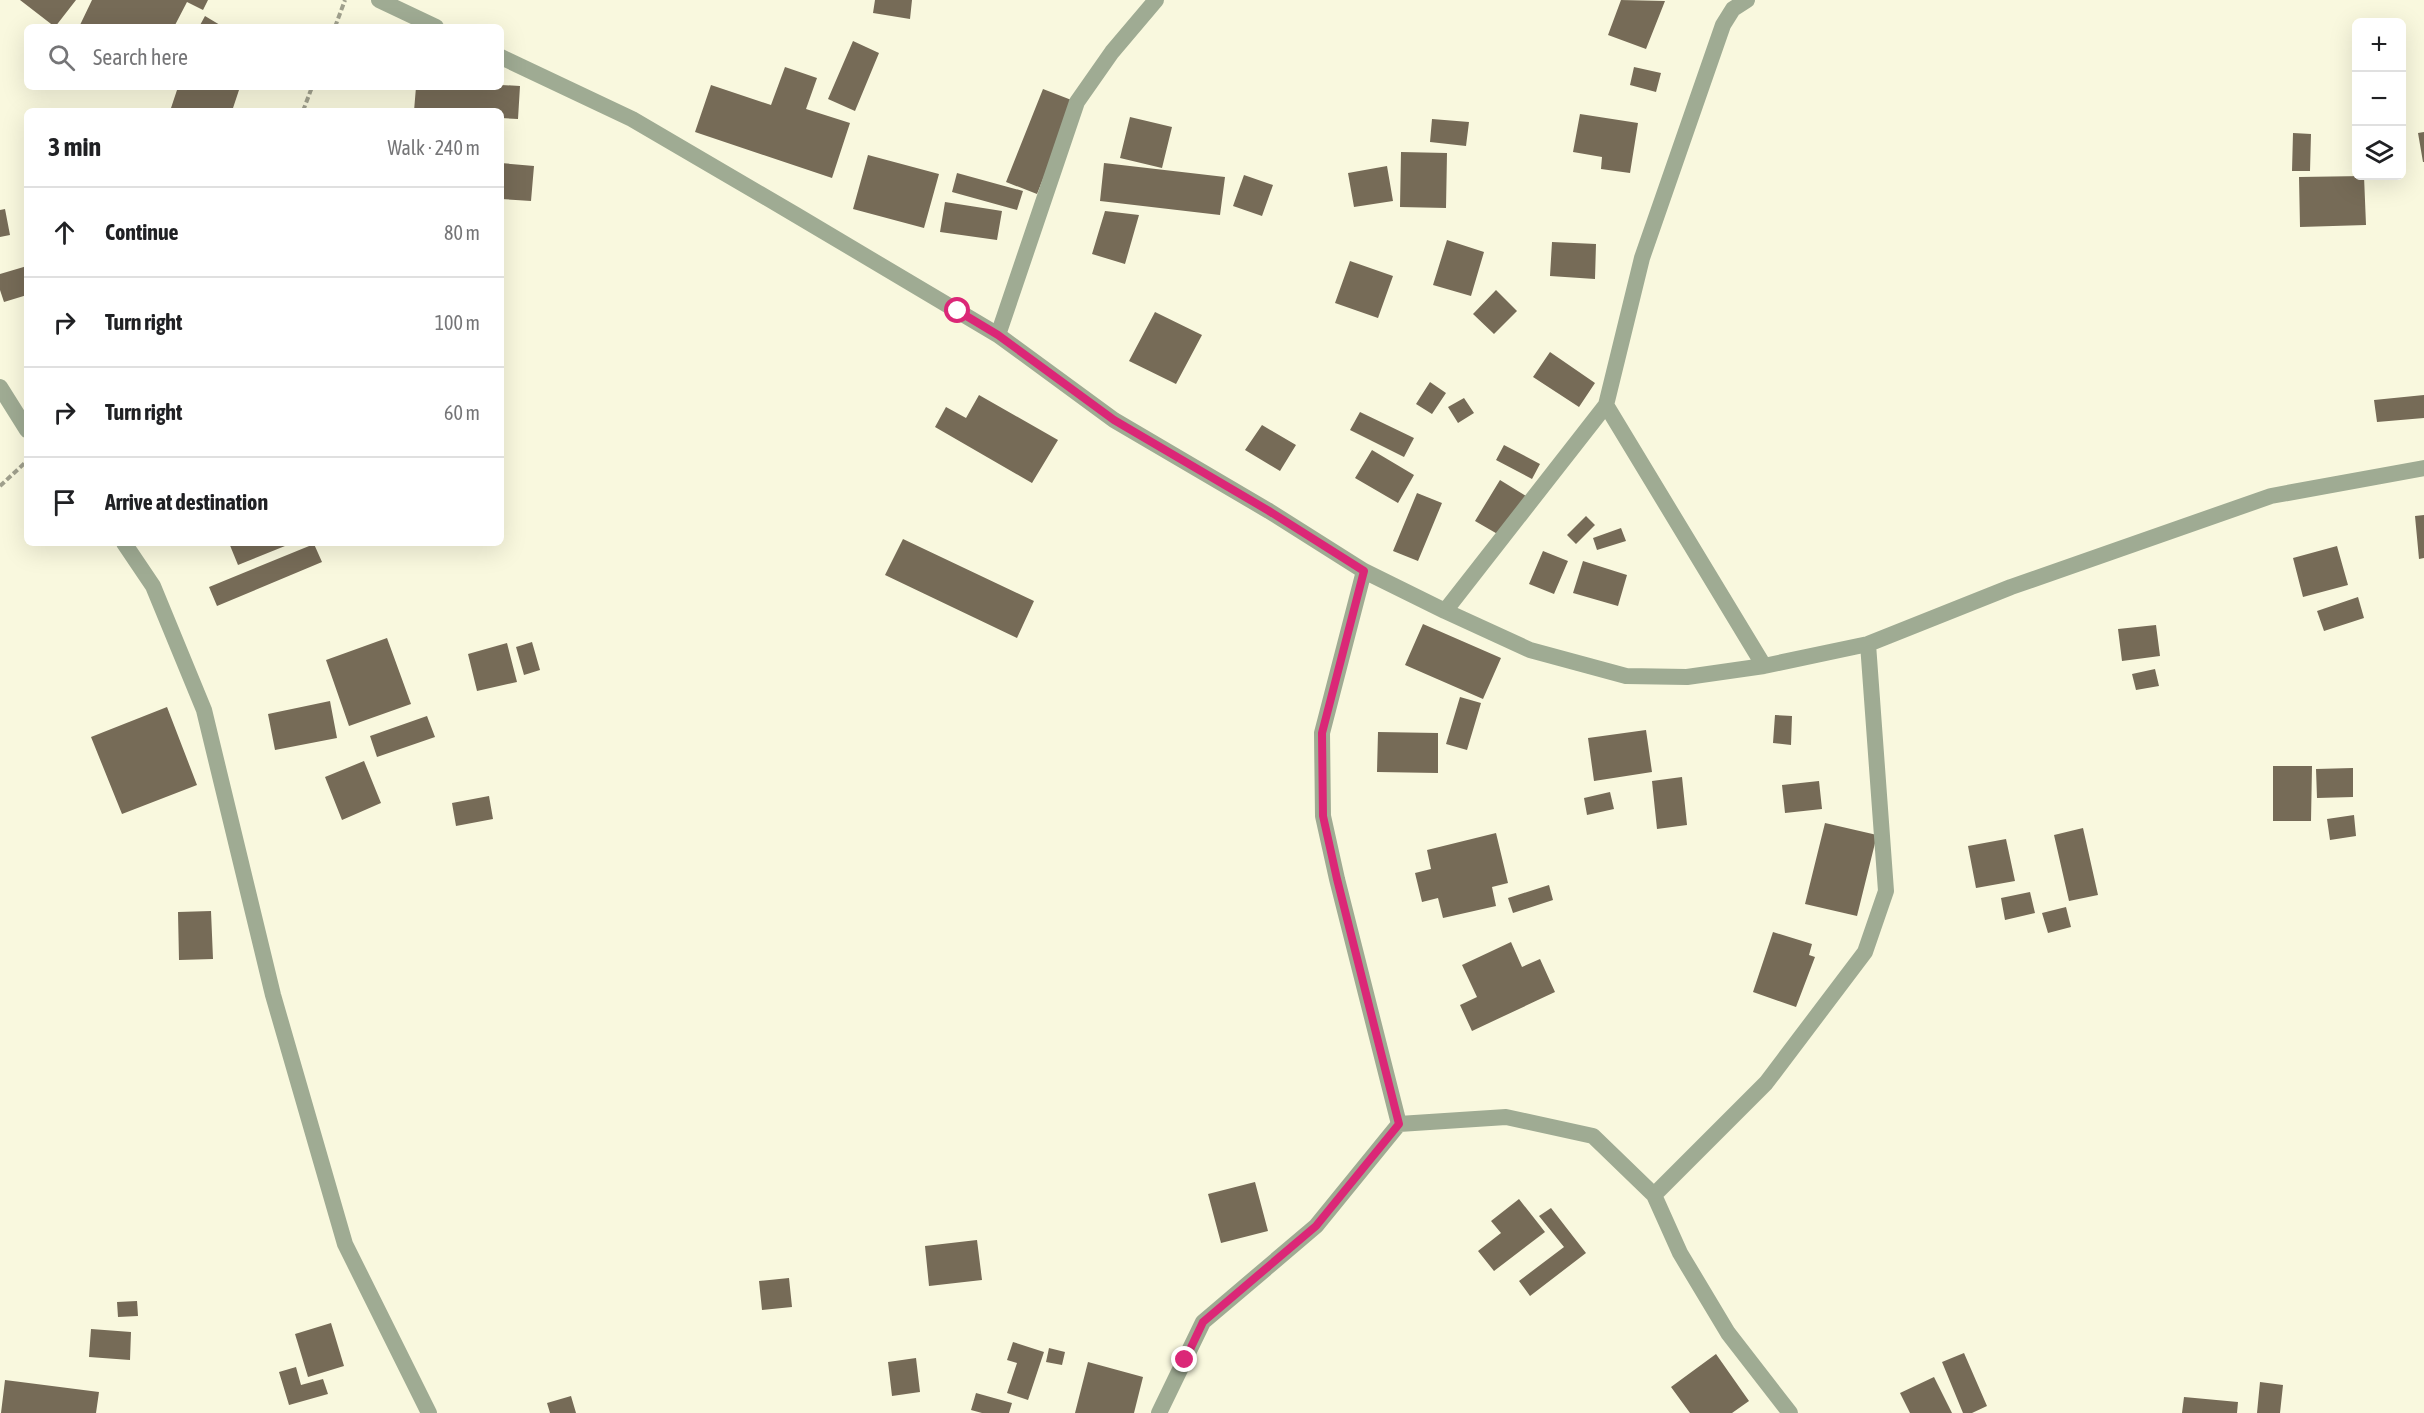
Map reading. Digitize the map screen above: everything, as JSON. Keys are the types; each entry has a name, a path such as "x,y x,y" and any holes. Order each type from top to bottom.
{"street":[{"path":"379,0 430,24"},
{"path":"998,335 1077,102 1112,52 1156,0"},
{"path":"1445,611 1606,405 1642,258 1723,25 1733,9 1747,0"},
{"path":"504,58 632,119 998,335 1114,420 1269,511 1364,571 1530,650 1626,676 1687,677 1764,666 1868,644 2011,587 2271,496 2424,468"},
{"path":"0,387 24,425"},
{"path":"1606,405 1764,666"},
{"path":"126,546 153,586 204,710 273,995 345,1244 429,1413"},
{"path":"1364,571 1322,733 1323,816 1399,1124"},
{"path":"1654,1196 1766,1083 1865,952 1886,891 1868,644"},
{"path":"1160,1413 1203,1322 1316,1226 1399,1124 1506,1117 1593,1136 1654,1196 1680,1253 1728,1333 1790,1413"}],"path":[{"path":"336,24 345,0"},
{"path":"304,108 311,90"},
{"path":"0,486 24,464"}],"building":[{"path":"20,0 76,0 57,24 51,24"},
{"path":"92,0 208,0 203,10 187,2 176,24 80,24"},
{"path":"875,0 912,0 910,19 873,13"},
{"path":"1621,0 1665,1 1646,49 1608,35"},
{"path":"205,16 218,24 201,24"},
{"path":"853,41 879,53 855,111 828,99"},
{"path":"785,67 817,78 806,109 850,123 832,178 695,132 711,85 771,105"},
{"path":"1634,67 1661,73 1656,92 1630,85"},
{"path":"504,85 520,86 518,119 504,118 504,108 414,108 416,90 504,90"},
{"path":"1043,89 1074,101 1037,194 1006,182"},
{"path":"177,90 239,90 233,108 171,108"},
{"path":"1580,114 1638,123 1630,173 1601,169 1602,157 1573,152"},
{"path":"1130,117 1172,127 1162,168 1120,158"},
{"path":"1432,119 1469,122 1466,146 1430,142"},
{"path":"2424,132 2424,162 2423,162 2418,133"},
{"path":"2293,133 2311,134 2310,171 2292,171"},
{"path":"1401,152 1447,153 1446,208 1400,207"},
{"path":"868,155 939,174 924,228 853,209"},
{"path":"504,163 534,166 531,201 504,199"},
{"path":"1104,163 1225,177 1220,215 1100,201"},
{"path":"1387,166 1393,201 1354,207 1348,173"},
{"path":"957,173 1023,191 1017,210 952,192"},
{"path":"1244,175 1273,185 1262,216 1233,206"},
{"path":"2352,176 2352,180 2364,180 2366,225 2300,227 2299,177"},
{"path":"945,202 1002,211 997,240 940,232"},
{"path":"5,209 10,235 0,237 0,210"},
{"path":"1105,211 1139,215 1125,264 1092,254"},
{"path":"1447,240 1484,252 1471,296 1433,285"},
{"path":"1552,242 1596,244 1595,279 1550,276"},
{"path":"1350,261 1393,276 1378,318 1335,303"},
{"path":"24,267 24,296 4,302 0,290 0,274"},
{"path":"1496,290 1517,311 1494,334 1473,314"},
{"path":"1155,312 1202,335 1176,384 1129,361"},
{"path":"1550,352 1595,383 1579,407 1533,377"},
{"path":"1430,382 1446,393 1432,414 1416,404"},
{"path":"979,395 1058,440 1032,483 935,427 946,407 966,418"},
{"path":"2424,395 2424,418 2377,422 2374,400"},
{"path":"1464,398 1474,413 1458,423 1448,407"},
{"path":"1360,412 1414,438 1404,457 1350,430"},
{"path":"1262,425 1296,445 1280,471 1245,450"},
{"path":"1504,445 1540,464 1532,479 1496,460"},
{"path":"1372,450 1414,475 1398,503 1355,478"},
{"path":"1500,480 1526,496 1501,536 1475,521"},
{"path":"1417,493 1442,503 1418,561 1393,551"},
{"path":"2424,515 2424,558 2419,559 2415,516"},
{"path":"1586,516 1595,525 1576,544 1567,535"},
{"path":"1621,528 1626,541 1597,550 1593,538"},
{"path":"903,539 1034,601 1017,638 885,575"},
{"path":"230,546 285,546 238,565"},
{"path":"309,546 315,546 322,562 217,606 209,587"},
{"path":"2337,546 2348,585 2303,597 2293,558"},
{"path":"1543,551 1568,561 1554,594 1529,584"},
{"path":"1583,561 1627,575 1618,606 1573,593"},
{"path":"2358,597 2364,618 2324,631 2317,611"},
{"path":"1423,624 1501,658 1483,699 1405,665"},
{"path":"2156,625 2160,656 2122,661 2118,629"},
{"path":"387,638 411,704 349,726 326,660"},
{"path":"532,642 540,670 524,675 516,647"},
{"path":"507,643 517,682 477,691 468,654"},
{"path":"2155,669 2159,686 2136,690 2132,674"},
{"path":"1460,697 1481,703 1467,750 1446,744"},
{"path":"330,701 337,738 275,750 268,714"},
{"path":"167,707 197,785 122,814 91,737"},
{"path":"1775,715 1792,716 1791,745 1773,743"},
{"path":"427,716 435,737 377,757 370,736"},
{"path":"1646,730 1652,772 1594,781 1588,738"},
{"path":"1378,732 1438,733 1438,773 1377,772"},
{"path":"364,761 381,803 342,820 325,777"},
{"path":"2273,766 2312,766 2311,821 2273,821"},
{"path":"2353,768 2353,797 2317,798 2316,769"},
{"path":"1682,777 1687,825 1657,829 1652,781"},
{"path":"1819,781 1822,809 1785,813 1782,785"},
{"path":"1610,792 1614,809 1587,815 1584,798"},
{"path":"489,796 493,819 456,826 452,803"},
{"path":"2354,815 2356,836 2330,840 2327,819"},
{"path":"1825,823 1877,835 1857,916 1805,904"},
{"path":"2083,828 2098,895 2069,901 2054,835"},
{"path":"1496,833 1508,883 1492,887 1496,906 1443,918 1438,898 1422,902 1415,873 1431,869 1427,850"},
{"path":"2006,839 2015,881 1976,888 1968,846"},
{"path":"1549,885 1553,900 1513,913 1508,898"},
{"path":"2030,892 2035,913 2005,920 2001,898"},
{"path":"2066,907 2071,927 2048,933 2042,913"},
{"path":"211,911 213,959 179,960 178,912"},
{"path":"1773,932 1812,944 1809,955 1815,957 1796,1007 1753,992"},
{"path":"1511,942 1522,967 1540,959 1555,992 1472,1031 1460,1005 1477,997 1462,965"},
{"path":"1255,1182 1268,1231 1221,1243 1208,1194"},
{"path":"1519,1199 1545,1232 1494,1271 1478,1251 1501,1233 1491,1221"},
{"path":"1551,1208 1586,1253 1530,1296 1519,1281 1564,1247 1539,1216"},
{"path":"977,1240 982,1280 929,1286 925,1246"},
{"path":"789,1278 792,1307 762,1310 759,1281"},
{"path":"137,1301 138,1316 118,1317 117,1302"},
{"path":"331,1323 344,1366 308,1377 295,1334"},
{"path":"91,1329 131,1332 130,1360 89,1357"},
{"path":"1013,1342 1044,1352 1028,1400 1007,1393 1017,1363 1007,1360"},
{"path":"1049,1348 1065,1352 1062,1365 1046,1362"},
{"path":"1964,1353 1987,1406 1972,1413 1963,1413 1942,1362"},
{"path":"1716,1354 1749,1401 1732,1413 1690,1413 1671,1387"},
{"path":"916,1358 920,1392 892,1396 888,1362"},
{"path":"1088,1362 1143,1377 1134,1413 1075,1413"},
{"path":"296,1367 301,1385 323,1379 328,1394 289,1405 279,1372"},
{"path":"1934,1377 1952,1413 1910,1413 1900,1393"},
{"path":"5,1380 99,1392 96,1413 1,1413"},
{"path":"2260,1382 2283,1385 2280,1413 2257,1413"},
{"path":"976,1393 1012,1403 1009,1413 982,1413 971,1410"},
{"path":"571,1396 576,1413 550,1413 547,1403"},
{"path":"2184,1397 2238,1402 2237,1413 2182,1413"}],"route":[{"path":"958,311 998,335 1114,420 1269,511 1364,571 1322,733 1323,816 1399,1124 1316,1226 1203,1322 1185,1360"}]}
